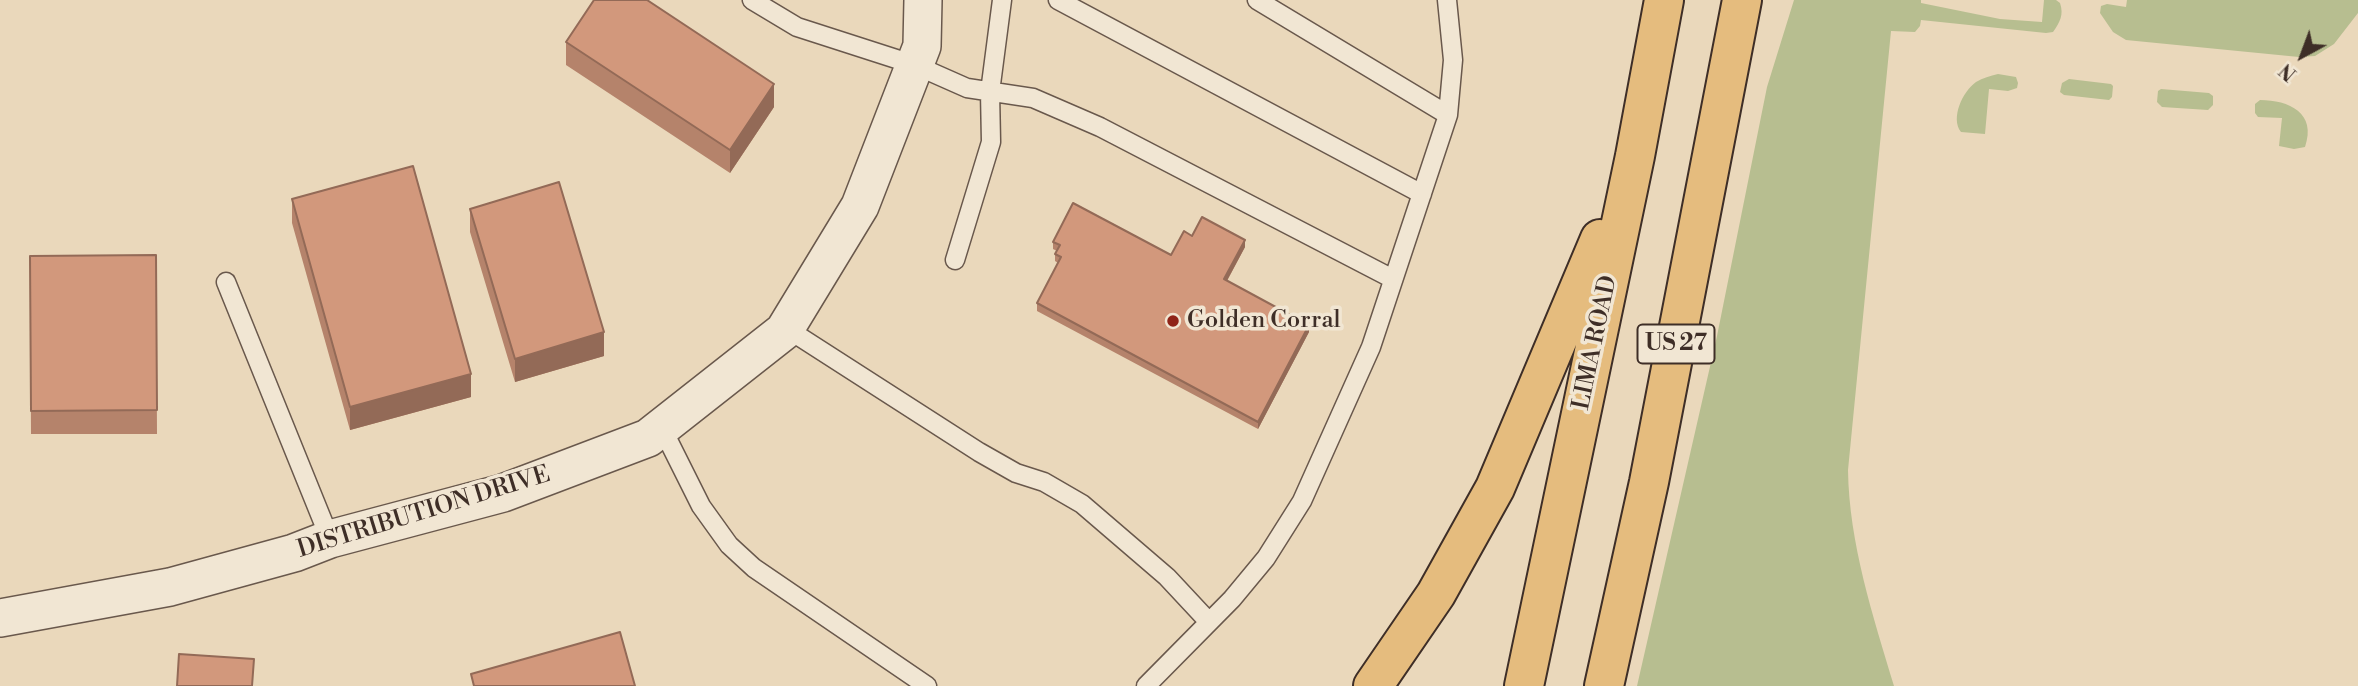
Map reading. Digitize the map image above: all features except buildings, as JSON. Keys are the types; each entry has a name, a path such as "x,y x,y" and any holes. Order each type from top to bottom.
{"highway":[{"name":"LIMA ROAD","path":"1524,686 1635,156 1664,0"},
{"name":"US 27","path":"1604,686 1649,482 1742,0"},
{"path":"1373,686 1436,594 1495,488 1635,156"}],"street":[{"name":"DISTRIBUTION DRIVE","path":"0,618 170,587 503,493 648,438 786,328 860,206 922,46 923,0"}],"lane":[{"path":"752,0 797,27 915,65 967,88 1033,98 1100,127 1393,279"},
{"path":"955,260 991,142 990,92 1002,0"},
{"path":"1058,0 1422,194"},
{"path":"1257,0 1448,115"},
{"path":"1146,686 1209,622 1266,558 1302,501 1371,347 1448,115 1453,60 1447,0"},
{"path":"226,282 330,540"},
{"path":"786,328 979,452 1016,473 1044,482 1082,503 1167,577 1209,622"},
{"path":"662,428 701,506 729,545 754,568 927,686"}],"green space":[{"path":"1794,0 1921,0 1921,3 2000,19 2042,22 2044,0 2056,0 2062,11 2053,32 2046,33 1921,20 1915,32 1891,31 1848,470 1857,552 1894,686 1637,686 1717,336 1767,87"},
{"path":"2127,0 2358,0 2358,13 2334,44 2315,56 2299,57 2126,40 2113,32 2100,13 2101,6 2107,4 2126,7"},
{"path":"1998,74 2016,77 2017,88 2008,91 1989,89 1985,134 1961,132 1957,112 1967,92 1976,82"},
{"path":"2069,79 2111,84 2112,97 2109,100 2064,95 2060,92 2062,83"},
{"path":"2161,89 2209,93 2213,96 2213,105 2208,110 2162,107 2157,102 2158,91"},
{"path":"2260,100 2290,106 2304,117 2308,135 2305,147 2294,149 2279,146 2282,118 2258,117 2255,104"}],"place":[{"name":"Golden Corral","path":"1173,321"}]}
